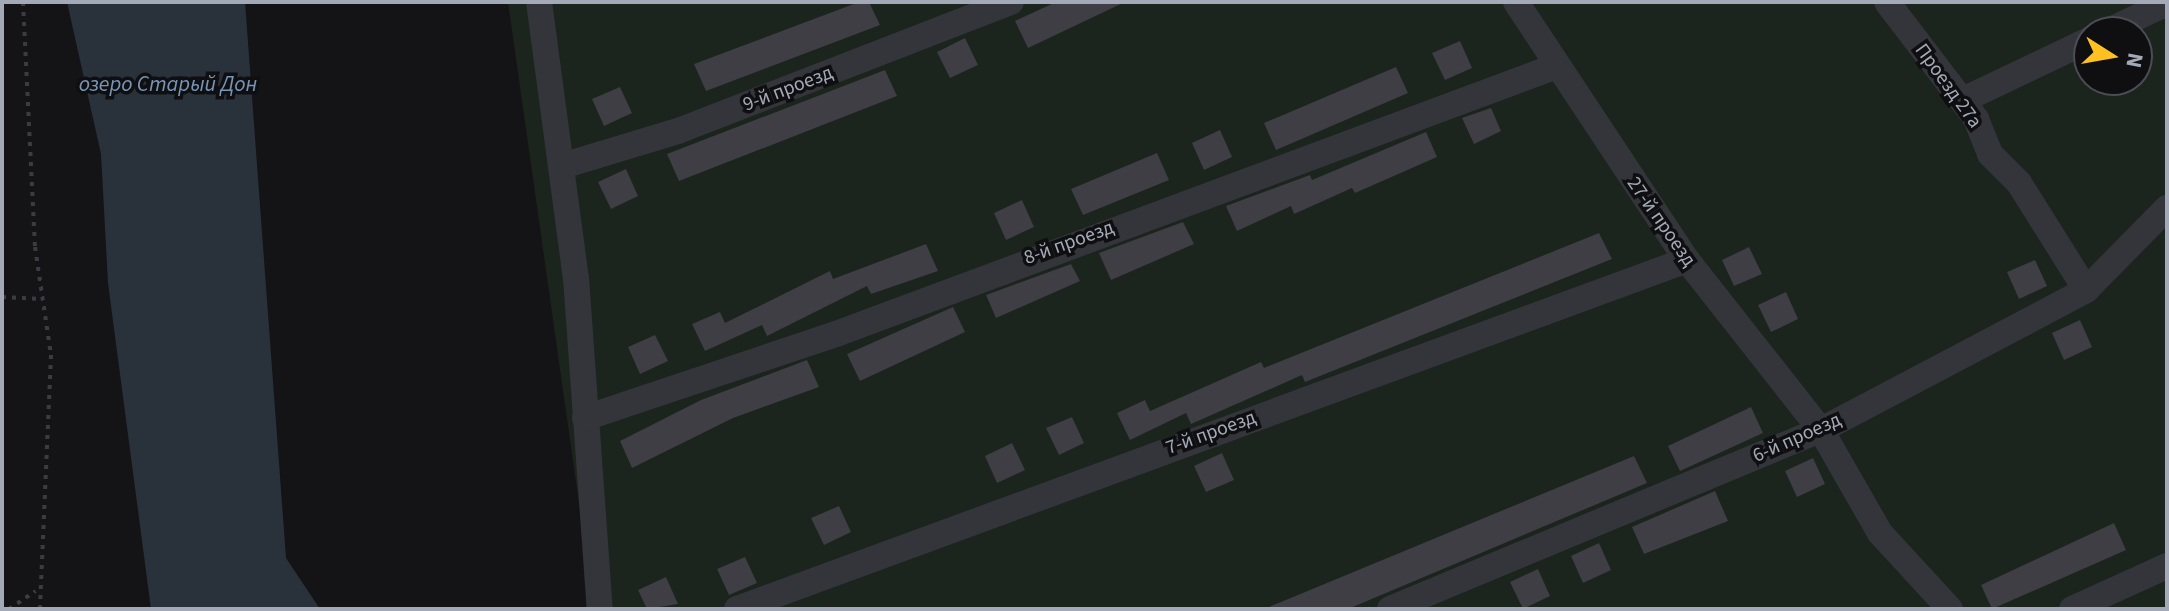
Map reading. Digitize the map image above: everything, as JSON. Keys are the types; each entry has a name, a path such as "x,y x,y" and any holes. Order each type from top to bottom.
{"street":[{"path":"539,2 562,166 600,609"},
{"name":"9-й проезд","path":"562,166 678,131 1011,2"},
{"name":"27-й проезд","path":"1516,2 1554,67 1687,260 1821,430 1880,533 1950,609"},
{"name":"Проезд 27а","path":"1887,2 1963,100 1990,154 2019,183 2086,290"},
{"path":"2140,16 2167,3"},
{"path":"1963,100 2073,48"},
{"name":"8-й проезд","path":"585,418 836,334 1554,67"},
{"name":"6-й проезд","path":"1390,609 1821,430 2086,290 2167,208"},
{"name":"7-й проезд","path":"737,609 1687,260"},
{"path":"2072,609 2167,566"}],"path":[{"path":"23,2 43,299 51,355 36,591 40,609"},
{"path":"2,297 43,299"},
{"path":"9,609 36,591"}],"shaded area":[{"path":"508,2 2167,2 2167,609 594,609"}],"water":[{"name":"озеро Старый Дон","path":"67,2 245,2 286,558 320,609 151,609 108,283 101,154"}],"building":[{"path":"859,2 869,2 880,25 706,91 694,64"},
{"path":"1056,2 1125,2 1028,48 1015,21"},
{"path":"965,38 978,65 950,78 937,52"},
{"path":"1460,41 1472,68 1445,80 1432,53"},
{"path":"1396,67 1408,93 1276,150 1264,123"},
{"path":"885,70 897,96 679,181 667,154"},
{"path":"620,87 632,113 604,126 592,99"},
{"path":"1491,108 1501,131 1474,144 1462,118"},
{"path":"1220,130 1232,157 1204,170 1192,143"},
{"path":"1426,132 1437,157 1355,193 1352,188 1294,214 1291,206 1237,231 1226,206 1310,175 1312,180"},
{"path":"1157,153 1169,180 1083,215 1071,189"},
{"path":"626,169 638,196 611,209 598,182"},
{"path":"1022,200 1034,227 1006,240 994,213"},
{"path":"1183,222 1194,244 1111,280 1099,253"},
{"path":"1599,233 1612,259 1305,382 1302,375 1191,424 1186,413 1130,440 1117,413 1145,400 1150,411 1261,362 1264,368"},
{"path":"926,244 938,271 871,294 867,286 767,336 762,325 705,351 692,324 720,312 725,323 830,271 833,279"},
{"path":"1749,247 1762,274 1734,286 1722,260"},
{"path":"2035,260 2047,286 2019,299 2007,272"},
{"path":"1071,264 1080,281 996,318 986,295"},
{"path":"1786,292 1798,319 1771,332 1758,305"},
{"path":"953,307 965,332 860,381 847,354"},
{"path":"2080,320 2092,347 2064,360 2052,333"},
{"path":"655,335 668,361 640,374 628,347"},
{"path":"807,360 819,387 733,418 632,468 620,441 701,400"},
{"path":"1751,407 1763,433 1680,471 1668,446"},
{"path":"1072,417 1084,443 1059,455 1046,428"},
{"path":"1012,443 1025,470 997,483 985,456"},
{"path":"1222,453 1234,480 1206,492 1194,466"},
{"path":"1634,456 1647,483 1348,609 1264,609"},
{"path":"1813,458 1825,484 1797,497 1785,471"},
{"path":"1715,491 1728,521 1644,554 1632,527"},
{"path":"839,506 851,532 824,545 811,518"},
{"path":"2114,523 2126,550 1992,609 1981,585"},
{"path":"1599,543 1611,570 1583,583 1571,556"},
{"path":"745,557 757,583 729,595 717,569"},
{"path":"1538,569 1550,596 1523,609 1510,582"},
{"path":"666,577 678,604 647,609 638,590"}]}
